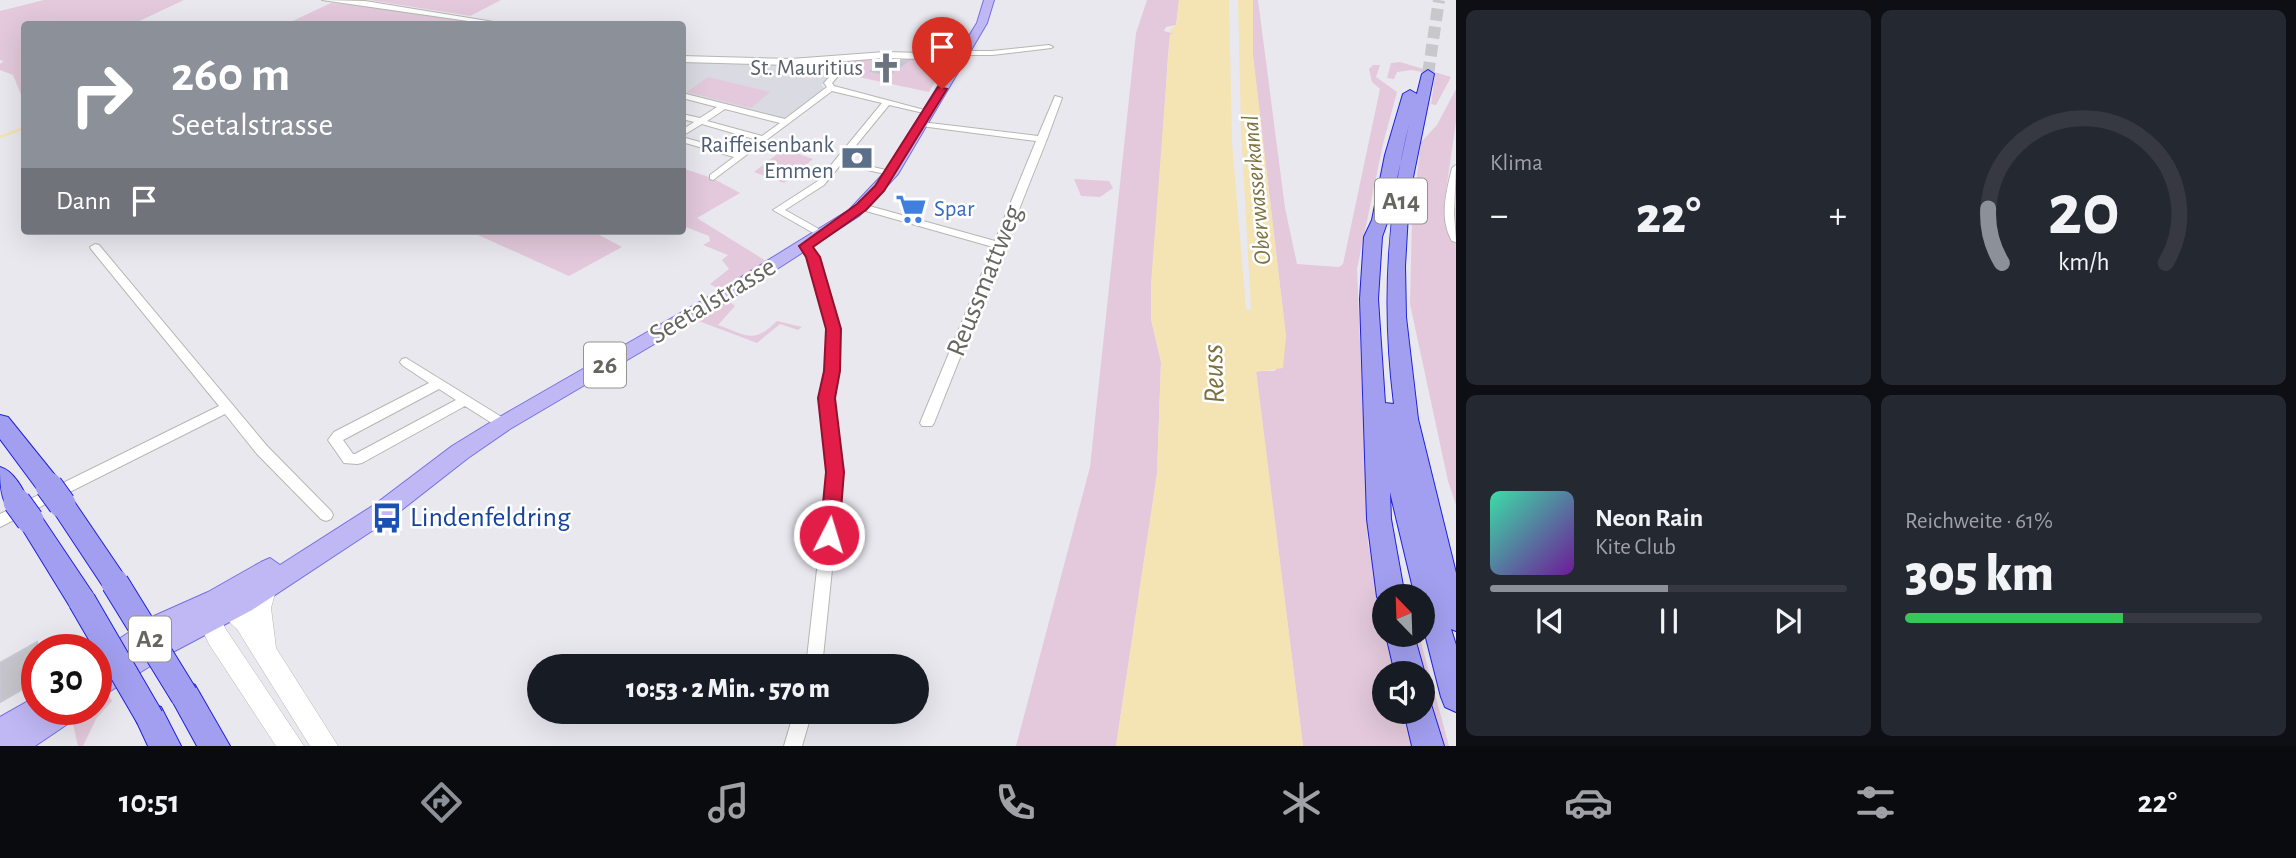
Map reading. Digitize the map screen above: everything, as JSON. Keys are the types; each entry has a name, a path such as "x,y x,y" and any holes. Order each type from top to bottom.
{"highway":[{"name":"A14","path":"1456,618 1417,474 1405,411 1395,330 1399,213 1423,73 1393,155 1380,220 1378,300 1384,395 1406,514 1456,697"},
{"name":"A14","path":"1380,220 1373,237 1370,327 1379,519 1389,584"},
{"name":"A2","path":"0,423 55,495 115,583 214,746"},
{"name":"A2","path":"0,476 82,601 165,746"},
{"path":"1422,724 1427,746"}],"main road":[{"name":"Seetalstrasse","path":"112,677 220,610 266,586 382,512 460,452 503,424 805,246 862,207 891,174 985,16 989,0"},
{"name":"Seetalstrasse","path":"112,659 163,624 220,610 435,463 460,452"},
{"path":"266,586 260,608 266,653"},
{"path":"291,746 217,636 220,610 245,621 325,746"},
{"path":"0,733 21,720"},
{"path":"9,746 41,725"}],"street":[{"path":"326,0 365,3 482,21"},
{"path":"686,59 831,63 885,55 962,55 1049,47"},
{"path":"831,63 835,74 828,83 831,88 887,102 925,118 1043,139 1058,98"},
{"path":"713,177 831,88"},
{"path":"686,96 786,122"},
{"path":"822,235 778,210 814,188 887,102"},
{"path":"686,131 724,105"},
{"path":"686,117 764,139"},
{"name":"Reussmattweg","path":"928,423 1043,139"},
{"path":"686,140 740,156"},
{"path":"838,161 891,174"},
{"path":"1456,168 1450,228 1456,239"},
{"path":"862,207 999,245"},
{"path":"805,246 813,257 834,329 832,371 827,398 835,472 816,654"},
{"path":"95,247 262,450 326,515"},
{"path":"406,362 503,424"},
{"path":"439,383 339,436 335,440 336,444 349,459 357,459 466,400"},
{"path":"0,521 226,408"},
{"path":"793,746 799,724"}],"shaded area":[{"path":"44,0 184,0 139,21 21,21 21,95 13,75 0,70 0,64 4,61 0,60 0,11"},
{"path":"369,0 501,0 470,16"},
{"path":"1147,0 1179,0 1176,25 1166,27 1164,31 1179,35 1170,35 1168,55 1151,319 1161,362 1157,474 1116,746 1016,746 1090,467 1136,33"},
{"path":"1253,0 1258,0 1285,208 1297,264 1339,267 1343,264 1380,89 1372,82 1369,69 1373,65 1380,65 1376,77 1397,92 1383,144 1357,269 1368,543 1377,584 1372,584 1372,648 1391,648 1393,661 1372,661 1372,724 1407,724 1412,746 1303,746 1256,371 1275,371 1286,337 1253,56"},
{"path":"331,3 463,21 292,21"},
{"path":"914,56 947,62 929,92 844,74 836,64 842,61"},
{"path":"686,62 806,64 818,65 832,74 821,85 825,89 786,121 686,95"},
{"path":"1400,62 1451,77 1436,105 1431,104 1435,75 1412,70 1397,72 1394,79 1387,78 1391,63"},
{"path":"708,77 770,92 751,108 687,92"},
{"path":"1456,89 1456,122 1444,204 1456,208 1456,505 1448,481 1410,304 1412,218 1421,142 1437,125"},
{"path":"784,149 813,159 784,183 754,172"},
{"path":"686,169 712,178 740,193 697,218 766,261 719,289 710,284 729,269 722,260 728,255 703,245 710,241 709,236 686,227"},
{"path":"1074,179 1109,181 1113,188 1100,197 1081,196"},
{"path":"478,235 600,235 622,247 569,276"},
{"path":"727,300 735,306 718,325 736,332 755,335 777,321 802,327 798,330 780,324 757,343 696,320"},
{"path":"1413,648 1423,648 1426,661 1418,661"},
{"path":"1435,694 1449,746 1437,746 1431,724 1435,724"},
{"path":"73,725 93,725 83,746 78,746"}],"water":[{"path":"1179,0 1229,0 1232,143 1246,309 1251,310 1241,128 1238,0 1253,0 1253,56 1286,337 1283,368 1256,372 1303,746 1116,746 1157,474 1161,362 1151,319 1151,283 1170,34 1177,34 1171,33 1170,29 1176,26"}],"building":[{"name":"St. Mauritius","path":"886,61 908,61 888,76 871,71"},
{"path":"21,651 21,690 0,702 0,663"}],"waterway":[{"path":"0,137 21,129"}],"tunnel":[{"path":"1428,74 1439,0"}],"place":[{"name":"St. Mauritius","path":"886,68"},
{"name":"Raiffeisenbank Emmen","path":"857,158"},
{"name":"Spar","path":"911,209"},
{"name":"Lindenfeldring","path":"387,518"}],"route":[{"path":"829,535 835,472 827,398 832,371 834,329 813,257 805,246 862,207 880,188 942,89"}],"water label":[{"name":"Oberwasserkanal","path":"1257,190"},
{"name":"Reuss","path":"1214,374"}]}
